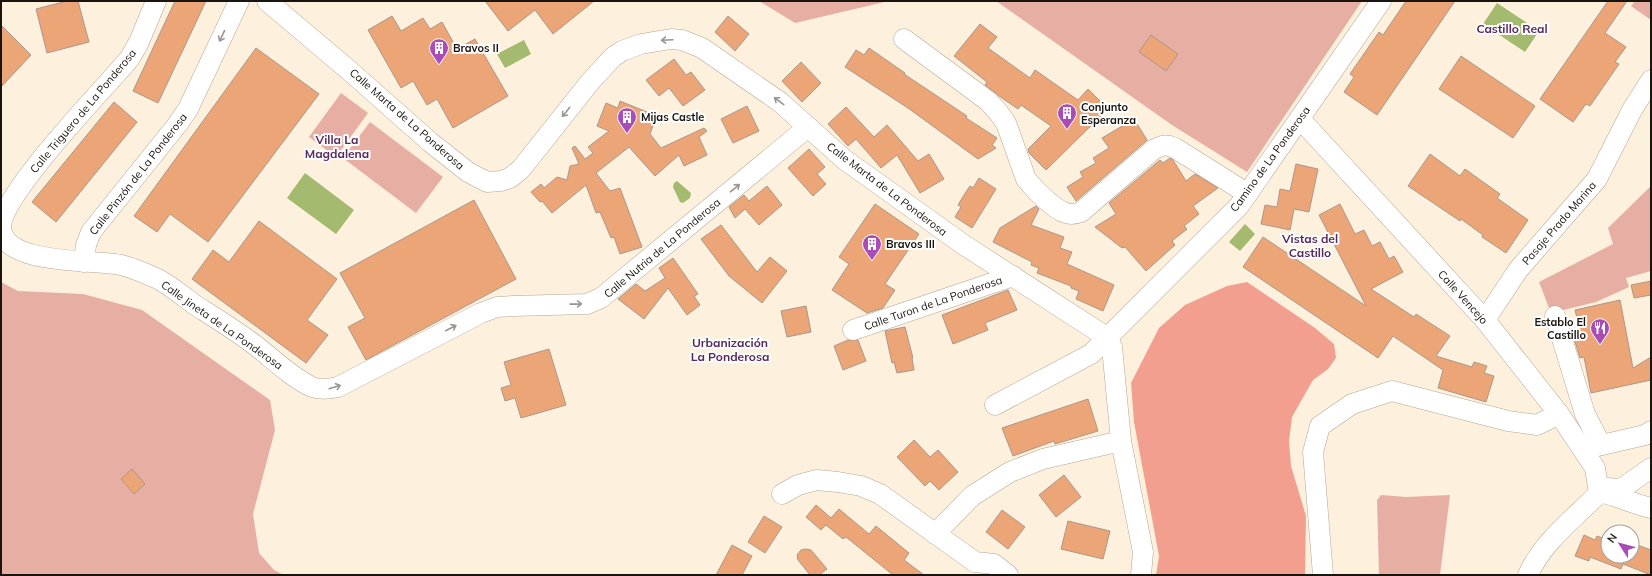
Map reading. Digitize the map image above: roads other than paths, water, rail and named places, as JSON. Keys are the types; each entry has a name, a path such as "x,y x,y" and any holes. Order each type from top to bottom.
{"street":[{"name":"Calle Triguero de La Ponderosa","path":"2,217 11,200 43,157 130,58 139,42 156,1"},
{"name":"Calle Pinzón de La Ponderosa","path":"84,262 86,245 91,232 177,125 188,109 239,1"},
{"name":"Calle Marta de La Ponderosa","path":"268,1 430,142 468,172 487,182 501,181 510,178 521,169 590,82 613,57 641,44 671,40 682,40 702,48 780,102 845,160 964,245 1108,338"},
{"name":"Camino de La Ponderosa","path":"995,405 1091,354 1239,206 1381,1"},
{"path":"904,39 988,101 1006,123 1026,179 1031,186 1065,213 1072,215 1081,212 1154,150 1162,145 1169,145 1175,148 1248,194"},
{"name":"Pasaje Prado Marina","path":"1485,320 1518,270 1597,179 1632,110 1651,80"},
{"name":"Calle Vencejo","path":"1300,119 1485,320 1559,414 1592,448 1595,468 1585,500"},
{"name":"Calle Nutria de La Ponderosa","path":"298,379 313,387 327,389 338,387 481,313 497,307 587,304 601,298 808,127"},
{"name":"Calle Jineta de La Ponderosa","path":"2,217 1,229 5,238 11,245 32,255 121,265 158,279 253,344 298,379"},
{"name":"Calle Turon de La Ponderosa","path":"853,330 1013,276"},
{"path":"1555,316 1585,414 1592,448 1645,435 1651,431"},
{"path":"1108,338 1112,347 1121,441 1143,552 1141,575"},
{"path":"1323,575 1313,452 1320,426 1352,404 1392,391 1508,421 1537,425 1559,414"},
{"path":"935,534 972,496 1010,472 1043,459 1121,441"},
{"path":"1528,575 1533,564 1547,544 1585,500 1606,488 1620,489 1651,468"},
{"path":"782,494 798,485 816,480 861,486 880,494 975,562 994,564 1008,575"},
{"path":"1585,500 1620,497 1651,508"}],"place":[{"name":"Bravos II","path":"439,65"},
{"name":"Conjunto Esperanza","path":"1067,130"},
{"name":"Mijas Castle","path":"627,134"},
{"name":"Bravos III","path":"872,261"},
{"name":"Establo El Castillo","path":"1600,345"}],"district":[{"name":"Castillo Real","path":"1512,28"},
{"name":"Villa La Magdalena","path":"337,146"},
{"name":"Vistas del Castillo","path":"1310,245"},
{"name":"Urbanización La Ponderosa","path":"730,349"}]}
